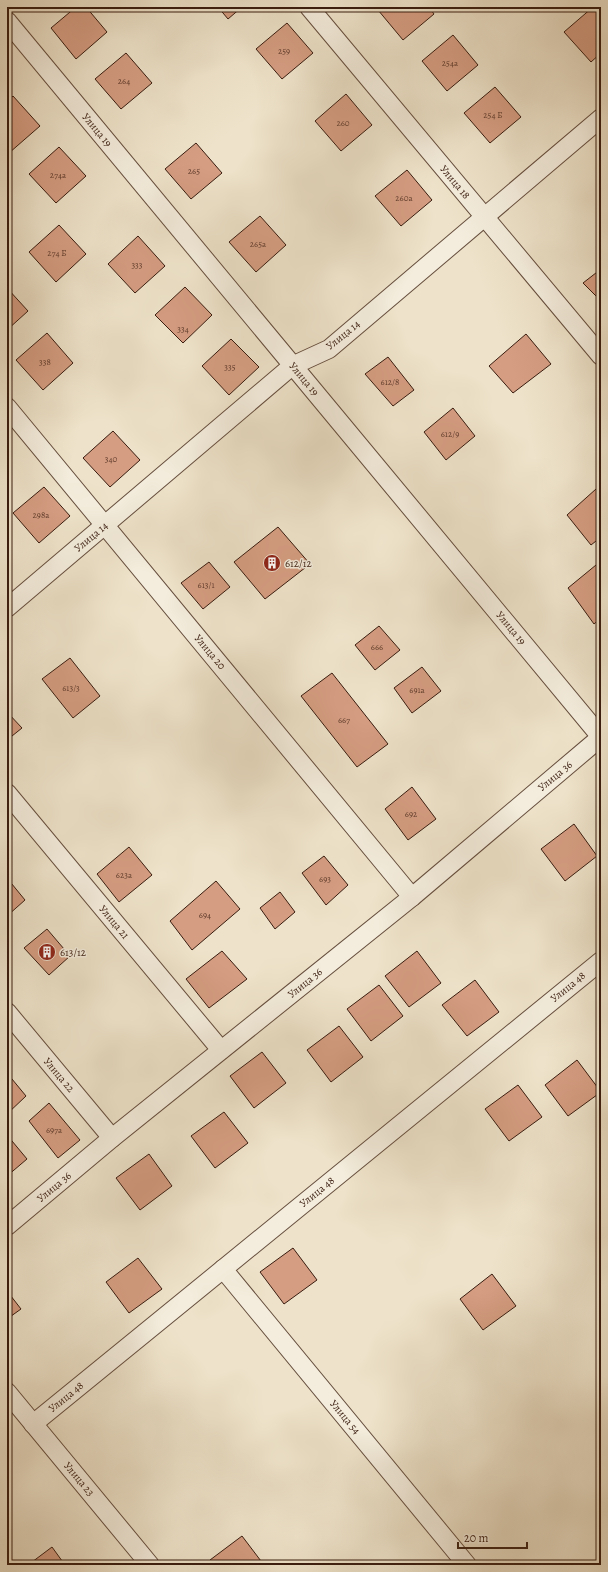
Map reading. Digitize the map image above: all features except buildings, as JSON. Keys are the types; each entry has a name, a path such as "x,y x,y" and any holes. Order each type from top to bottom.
{"street":[{"name":"Улица 18","path":"309,7 601,356"},
{"name":"Улица 19","path":"7,21 601,737"},
{"name":"Улица 14","path":"7,608 292,366 329,348 483,216 601,118"},
{"name":"Улица 20","path":"7,407 412,897"},
{"name":"Улица 36","path":"7,1226 112,1138 412,897 601,737"},
{"name":"Улица 21","path":"7,793 221,1050"},
{"name":"Улица 48","path":"33,1424 601,961"},
{"name":"Улица 22","path":"7,1012 112,1138"},
{"name":"Улица 54","path":"223,1269 467,1565"},
{"name":"Улица 23","path":"7,1392 150,1565"}],"place":[{"name":"612/12","path":"272,563"},
{"name":"613/12","path":"47,952"}]}
